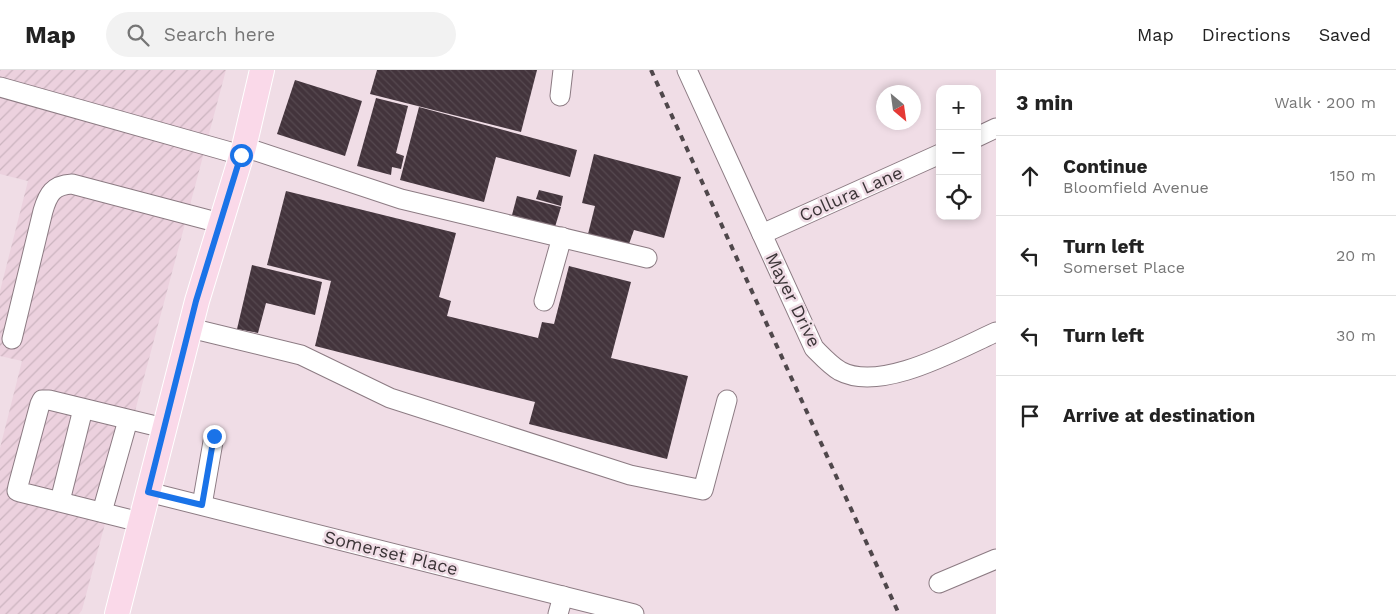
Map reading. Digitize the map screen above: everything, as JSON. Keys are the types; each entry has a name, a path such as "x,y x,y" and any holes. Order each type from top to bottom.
{"main road":[{"path":"117,614 190,328 242,151 262,70"}],"street":[{"path":"560,96 563,70"},
{"name":"Mayer Drive","path":"687,70 814,348 825,359 841,371 862,377 884,376 924,364 996,332"},
{"path":"0,87 242,151 401,199 648,258"},
{"path":"981,135 996,128"},
{"name":"Collura Lane","path":"762,234 936,156"},
{"path":"12,339 43,211 49,195 54,189 72,184 220,223"},
{"path":"544,301 562,237"},
{"path":"190,328 301,355 390,398 620,472 703,490 727,400"},
{"path":"140,522 20,492 17,490 18,486 42,400 49,400 164,428"},
{"path":"60,501 84,409"},
{"path":"102,512 128,420"},
{"path":"202,505 214,436"},
{"name":"Somerset Place","path":"148,492 202,505 561,605 634,614"},
{"path":"939,583 996,558"}],"shaded area":[{"path":"0,70 226,70 82,610 79,614 0,614 0,448 22,361 0,356 0,291 28,181 0,174"}],"building":[{"path":"377,70 537,70 521,132 370,94"},
{"path":"295,80 362,101 345,156 277,134"},
{"path":"376,98 408,106 396,153 404,156 401,169 392,167 391,175 357,166"},
{"path":"419,107 577,150 570,177 496,157 484,202 400,180"},
{"path":"594,154 681,177 664,238 634,230 629,244 588,234 595,206 582,203"},
{"path":"539,190 563,196 561,206 536,199"},
{"path":"286,191 456,233 439,297 451,301 447,316 538,338 542,322 554,324 569,266 631,282 611,358 688,376 667,459 529,424 535,402 315,346 331,281 267,265"},
{"path":"517,196 561,207 555,227 512,215"},
{"path":"252,265 322,282 315,315 266,303 258,333 237,329"}],"railway":[{"path":"651,70 899,614"}],"route":[{"path":"214,436 202,505 148,492 196,301 241,155"}]}
